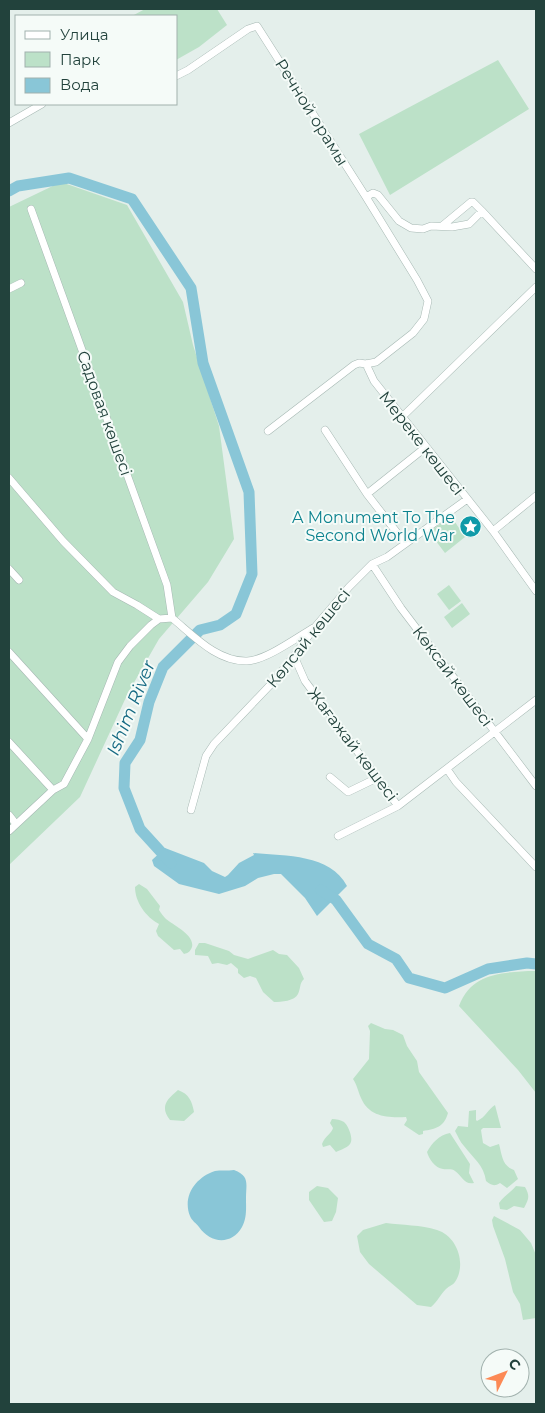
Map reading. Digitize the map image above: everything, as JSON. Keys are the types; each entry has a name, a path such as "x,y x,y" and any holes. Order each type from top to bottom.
{"street":[{"name":"Речной орамы","path":"178,75 248,29 256,26 366,197 428,301 424,319 413,333 376,362 354,365 268,431"},
{"path":"9,123 40,105"},
{"path":"366,197 373,193 378,195 399,222 411,228 423,229 432,226 469,224 482,211"},
{"path":"442,226 473,202 536,269"},
{"name":"Садовая көшесі","path":"31,209 166,584 172,618"},
{"path":"9,289 21,283"},
{"path":"403,416 536,287"},
{"name":"Мереке көшесі","path":"366,364 374,381 403,416 466,500 493,531 536,591"},
{"path":"326,430 367,494 405,543"},
{"path":"367,494 426,448"},
{"path":"9,478 63,541 113,592 159,619"},
{"path":"493,531 536,496"},
{"name":"Көлсай көшесі","path":"191,810 206,756 214,744 252,705 294,656 349,586 372,564 388,557 466,500"},
{"name":"Көксай көшесі","path":"372,564 401,608 536,786"},
{"path":"9,569 19,580"},
{"path":"9,831 53,790 64,784 88,739 118,662 151,624 159,619 172,618 204,644 232,660 248,661 270,653 315,627"},
{"path":"9,652 72,724 88,739"},
{"name":"Жағажай көшесі","path":"294,656 305,681 398,806 536,700"},
{"path":"9,742 53,790"},
{"path":"447,769 456,782 536,867"},
{"path":"330,777 348,792 377,778"},
{"path":"338,836 398,806"},
{"path":"9,816 16,824"}],"green space":[{"path":"145,9 217,9 227,25 199,47 178,59 178,15 134,15"},
{"path":"498,60 529,109 390,195 359,134"},
{"path":"61,182 127,205 183,302 193,345 219,426 234,539 208,582 159,639 128,693 80,797 9,865 9,207"},
{"path":"451,516 465,537 445,553 429,532"},
{"path":"449,585 461,601 449,610 437,594"},
{"path":"462,603 470,614 452,628 444,617"},
{"path":"139,884 147,889 160,906 159,910 165,918 190,938 192,947 189,952 184,954 180,949 174,950 158,936 156,931 159,924 146,913 135,893 135,887"},
{"path":"199,943 205,943 248,959 273,950 279,954 287,955 299,968 304,979 298,994 291,1000 274,1002 263,992 256,978 250,976 244,978 231,963 227,965 212,964 208,956 195,955 195,950"},
{"path":"536,971 536,1093 518,1070 459,1006 464,995 478,981 506,973"},
{"path":"371,1023 403,1035 407,1046 417,1061 419,1072 448,1113 439,1127 423,1131 423,1134 419,1135 404,1125 407,1120 406,1117 380,1115 374,1113 364,1104 353,1079 369,1059 370,1031 368,1026"},
{"path":"178,1090 189,1098 194,1112 184,1121 170,1120 165,1111 168,1100"},
{"path":"495,1105 501,1128 483,1128 481,1130 483,1143 490,1147 499,1144 505,1163 514,1170 518,1179 507,1188 500,1183 493,1185 486,1181 481,1166 455,1131 458,1126 468,1127 469,1111 476,1110 477,1121"},
{"path":"332,1119 340,1120 346,1124 351,1139 349,1145 336,1152 330,1145 323,1147 322,1144 333,1128 330,1123"},
{"path":"450,1133 470,1164 469,1173 474,1183 468,1183 454,1170 437,1167 429,1157 427,1152 434,1143 442,1136"},
{"path":"317,1186 328,1188 338,1198 336,1212 332,1221 324,1222 309,1200 309,1192"},
{"path":"516,1186 525,1187 528,1193 528,1200 524,1208 514,1206 507,1210 500,1209 499,1203"},
{"path":"494,1216 520,1230 531,1243 536,1255 536,1318 523,1320 520,1304 513,1292 505,1259 493,1226 492,1220"},
{"path":"386,1223 431,1228 444,1233 455,1244 460,1259 458,1275 454,1283 446,1289 431,1307 417,1305 369,1264 360,1252 357,1236 363,1230"}],"water":[{"path":"165,848 204,863 212,871 225,877 239,863 254,855 253,853 292,856 318,862 330,868 347,886 317,916 305,898 281,874 258,878 245,886 219,894 179,884 154,866 152,860"},
{"path":"234,1170 243,1175 246,1181 245,1220 242,1227 232,1237 226,1240 215,1239 204,1232 191,1218 188,1209 189,1195 192,1188 208,1174 215,1171"}],"waterway":[{"name":"Ishim River","path":"9,191 18,186 69,178 132,199 191,288 203,363 249,492 252,574 236,614 220,625 200,630 163,667 149,702 140,740 125,763 124,788 140,829 171,863"},
{"name":"Ishim River","path":"321,890 336,900 368,944 396,959 409,978 445,988 488,969 527,963 536,964"}],"place":[{"name":"A Monument To The Second World War","path":"471,526"}]}
